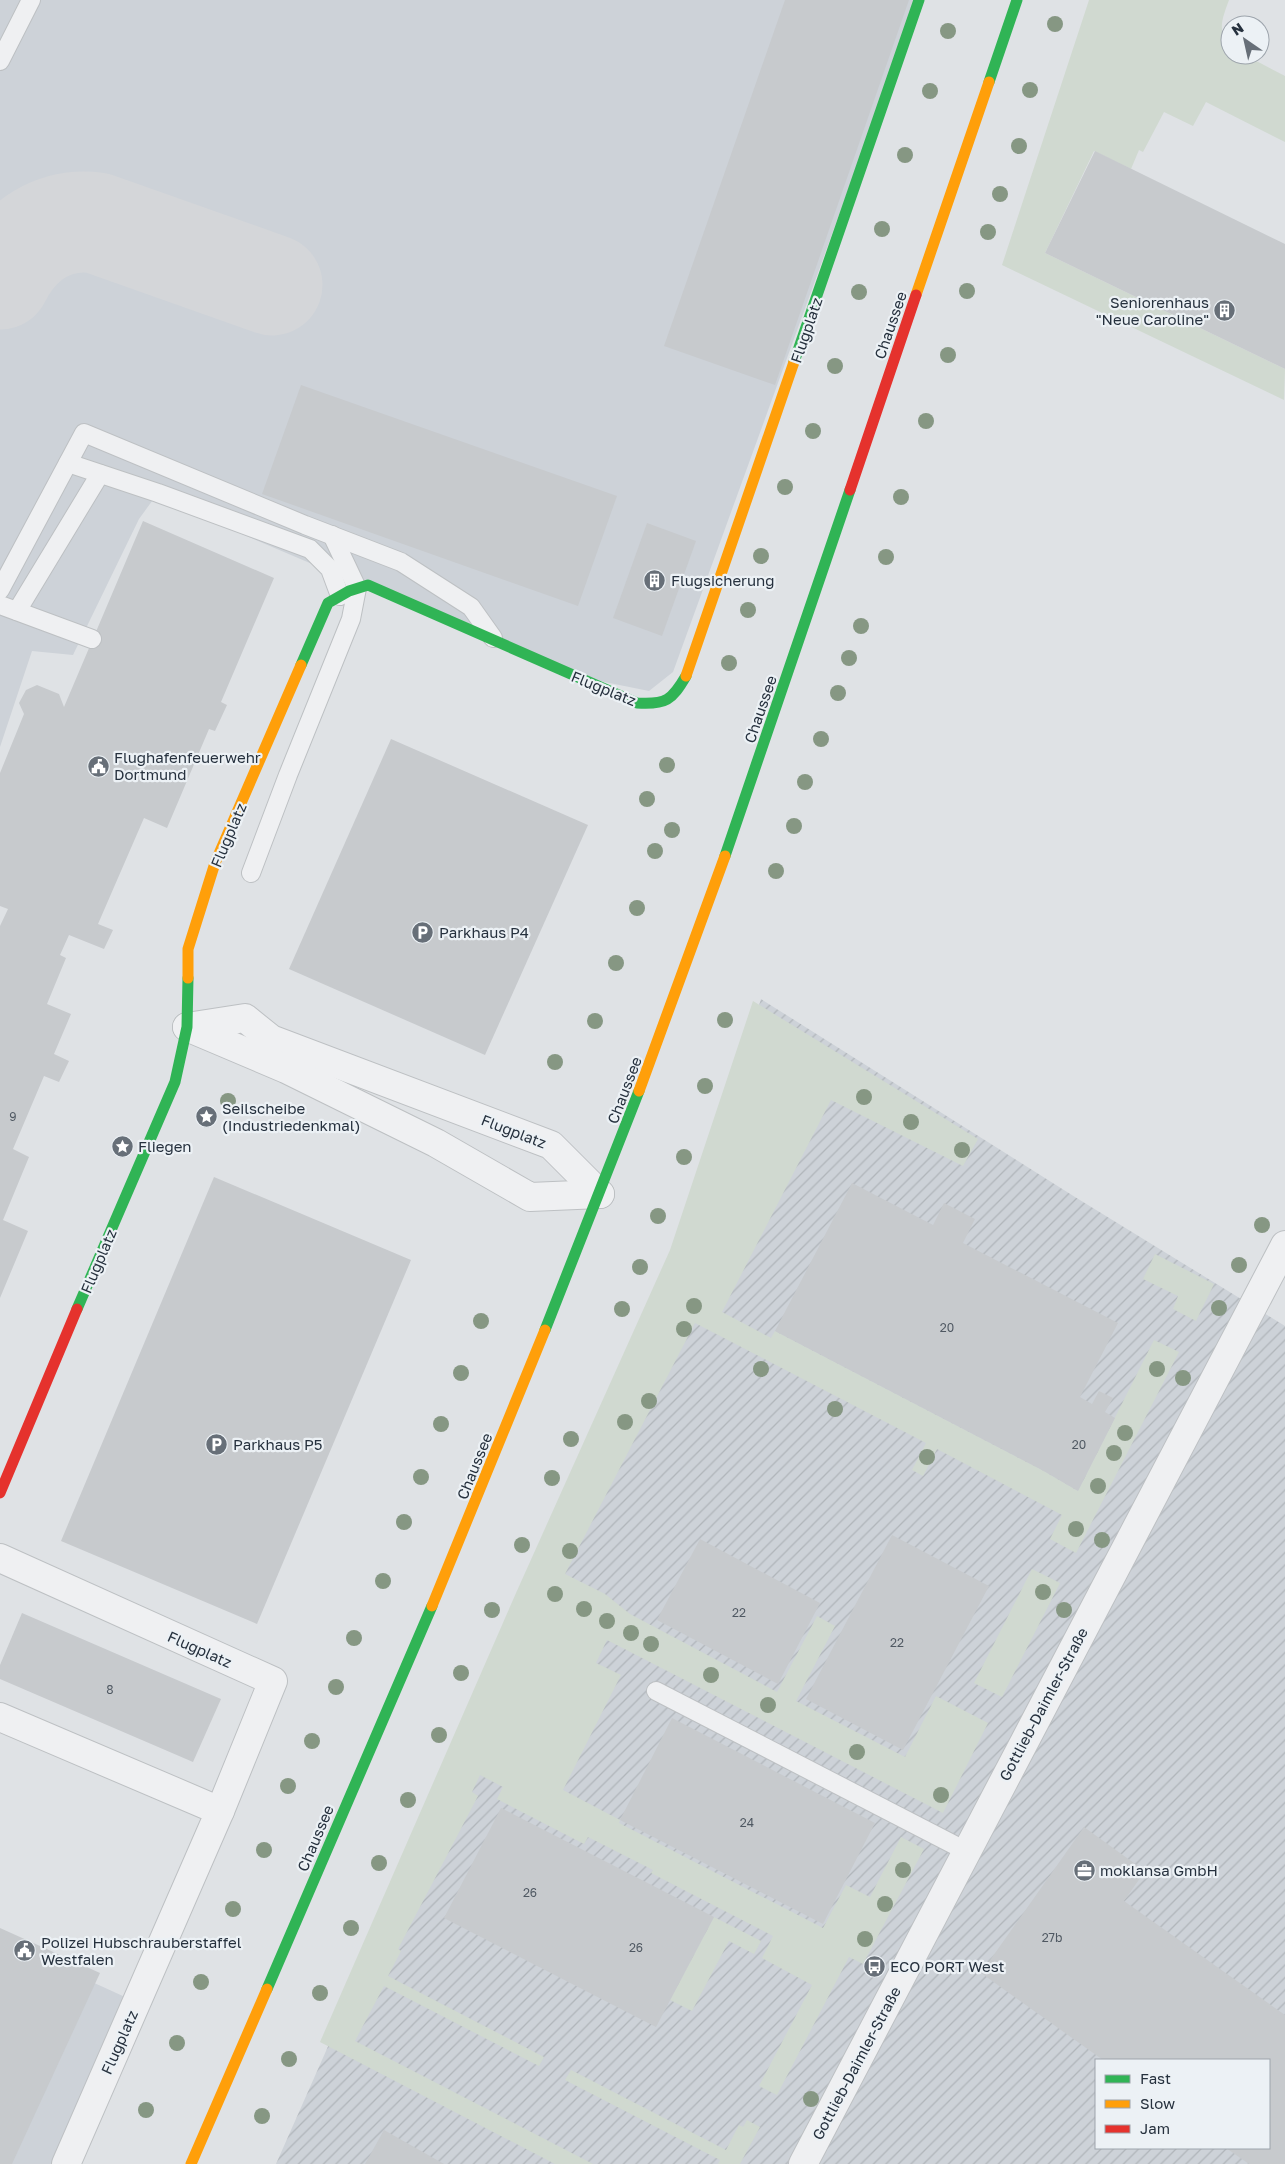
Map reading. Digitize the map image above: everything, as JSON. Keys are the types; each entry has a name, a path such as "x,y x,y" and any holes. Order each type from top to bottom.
{"main road":[{"name":"Flugplatz","path":"0,1493 77,1308 176,1082 187,1027 188,949 215,863 328,603 368,584 637,703 658,705 674,696 687,674 919,0"},
{"name":"Chaussee","path":"191,2164 456,1550 600,1194 706,913 1017,0"}],"street":[{"name":"Flugplatz","path":"187,1027 245,1018 271,1039 551,1145 600,1194"},
{"path":"187,1027 286,1069 436,1143 530,1197 600,1194"},
{"name":"Gottlieb-Daimler-Straße","path":"803,2164 1285,1245"},
{"name":"Flugplatz","path":"0,1558 273,1681 220,1811 66,2164"},
{"path":"0,1717 220,1811"}],"lane":[{"path":"0,61 30,0"},
{"path":"0,590 84,433 401,562 471,607 494,641"},
{"path":"68,463 195,506 310,549 330,569 340,596"},
{"path":"17,611 100,474"},
{"path":"251,873 351,619 358,588 332,535"},
{"path":"0,605 92,639"},
{"path":"656,1691 966,1850"}],"shaded area":[{"path":"0,0 917,0 673,672 649,691 575,676 155,497 139,519 73,655 32,651 0,747"},
{"path":"1089,0 1229,0 1224,15 1220,15 1220,65 1264,65 1285,76 1285,142 1206,102 1193,126 1164,112 1143,152 1139,150 1131,169 1094,151 1045,253 1285,369 1284,400 1002,265"},
{"path":"761,999 1075,1197 1285,1326 1285,2164 276,2164 682,1246"},
{"path":"753,1001 978,1139 963,1166 831,1100 722,1312 771,1338 775,1331 1042,1470 1078,1491 1154,1340 1179,1352 1076,1553 1050,1539 1062,1515 937,1449 923,1476 912,1470 926,1443 695,1323 565,1574 605,1594 630,1614 777,1692 817,1616 835,1626 796,1701 905,1757 936,1696 988,1723 943,1813 607,1640 596,1663 621,1675 563,1790 620,1820 619,1823 823,1928 846,1885 870,1897 901,1837 924,1849 863,1964 849,1957 777,2095 759,2086 812,1985 762,1958 773,1936 651,1873 653,1870 588,1837 584,1844 497,1799 503,1787 480,1775 472,1792 478,1796 398,1949 401,1951 388,1976 544,2057 539,2066 384,1986 355,2041 593,2164 555,2164 320,2042 516,1593 670,1250"},
{"path":"1155,1254 1214,1284 1196,1321 1173,1309 1178,1296 1143,1279"},
{"path":"1032,1569 1060,1583 1002,1697 974,1683"},
{"path":"714,1917 761,1941 754,1954 729,1941 692,2011 670,2000"},
{"path":"0,1940 136,2002 66,2164 0,2164"},
{"path":"571,2070 726,2150 739,2125 743,2127 747,2120 760,2127 740,2164 718,2164 720,2160 565,2080"}],"building":[{"path":"785,0 909,0 775,385 664,346"},
{"name":"Seniorenhaus \"Neue Caroline\"","path":"1095,151 1285,244 1285,369 1045,253"},
{"path":"301,385 617,496 578,606 262,494"},
{"name":"Flughafenfeuerwehr Dortmund","path":"143,521 274,578 221,702 227,705 215,731 209,729 167,828 144,818 98,924 113,930 104,949 69,935 60,955 66,958 47,1004 71,1014 54,1054 69,1061 59,1082 44,1076 13,1149 29,1157 3,1220 28,1231 0,1298 0,926 8,909 0,906 0,773 24,714 19,703 26,690 37,685 59,694 64,707"},
{"name":"Flugsicherung","path":"647,523 696,541 662,636 613,618"},
{"name":"Parkhaus P4","path":"391,739 588,825 485,1055 289,969"},
{"name":"Parkhaus P5","path":"214,1177 411,1260 257,1624 61,1541"},
{"path":"852,1183 933,1225 944,1203 975,1219 963,1243 1118,1323 1080,1397 1092,1404 1099,1391 1113,1398 1105,1412 1115,1418 1078,1491 1042,1470 775,1331"},
{"path":"892,1535 989,1586 903,1750 806,1699"},
{"path":"700,1539 820,1603 778,1684 657,1620"},
{"path":"22,1613 221,1699 193,1762 0,1679 0,1665"},
{"path":"672,1718 875,1823 823,1924 620,1820"},
{"path":"501,1808 714,1917 656,2027 444,1918"},
{"path":"1084,1827 1145,1871 1124,1901 1285,2015 1285,2164 1249,2164 1227,2149 1270,2149 1270,2059 1102,2059 981,1973"},
{"path":"0,1928 100,1973 12,2164 0,2164"},
{"path":"384,2130 444,2164 365,2164"}],"taxiway":[{"path":"0,279 17,253 28,243 52,228 81,222 97,223 272,285"}],"traffic: fast":[{"path":"794,362 919,0"},
{"path":"989,82 1017,0"},
{"path":"725,856 850,490"},
{"path":"301,665 328,603 349,591 368,585 637,703 662,702 677,691 686,676"},
{"path":"77,1309 175,1082 187,1027 188,978"},
{"path":"545,1330 639,1091"},
{"path":"267,1989 432,1606"}],"traffic: slow":[{"path":"916,295 989,82"},
{"path":"686,676 794,362"},
{"path":"188,978 188,949 215,863 301,665"},
{"path":"639,1091 725,856"},
{"path":"432,1606 545,1330"},
{"path":"191,2164 267,1989"}],"traffic: jam":[{"path":"850,490 916,295"},
{"path":"0,1493 77,1309"}],"place":[{"name":"Seniorenhaus \"Neue Caroline\"","path":"1225,311"},
{"name":"Flugsicherung","path":"655,580"},
{"name":"Flughafenfeuerwehr Dortmund","path":"98,766"},
{"name":"Parkhaus P4","path":"423,932"},
{"name":"Seilscheibe (Industriedenkmal)","path":"206,1117"},
{"name":"Fliegen","path":"122,1146"},
{"name":"Parkhaus P5","path":"217,1444"},
{"name":"moklansa GmbH","path":"1084,1870"},
{"name":"Polizei Hubschrauberstaffel Westfalen","path":"25,1951"},
{"name":"ECO PORT West","path":"874,1966"}]}
